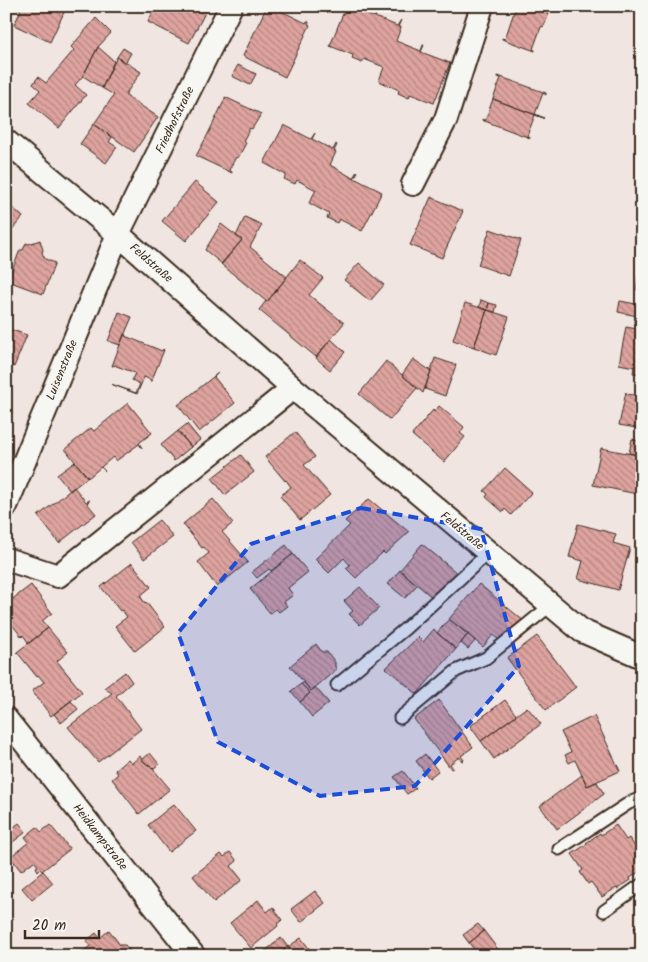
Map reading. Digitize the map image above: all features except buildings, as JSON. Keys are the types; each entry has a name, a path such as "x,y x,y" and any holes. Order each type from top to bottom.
{"street":[{"name":"Friedhofstraße","path":"118,234 231,6"},
{"path":"413,184 446,120 482,6"},
{"name":"Feldstraße","path":"6,141 118,234 293,388 582,631 642,657"},
{"name":"Luisenstraße","path":"6,506 118,234"},
{"path":"6,559 58,576 293,388"},
{"name":"Heidkampstraße","path":"6,719 194,956"}],"lane":[{"path":"337,685 406,628 488,553"},
{"path":"400,718 456,671 486,658 551,605"},
{"path":"560,849 629,803 642,798"},
{"path":"604,911 642,884"}],"highlighted area":[{"path":"361,508 481,529 519,666 415,786 320,796 218,742 178,633 251,544"}]}
